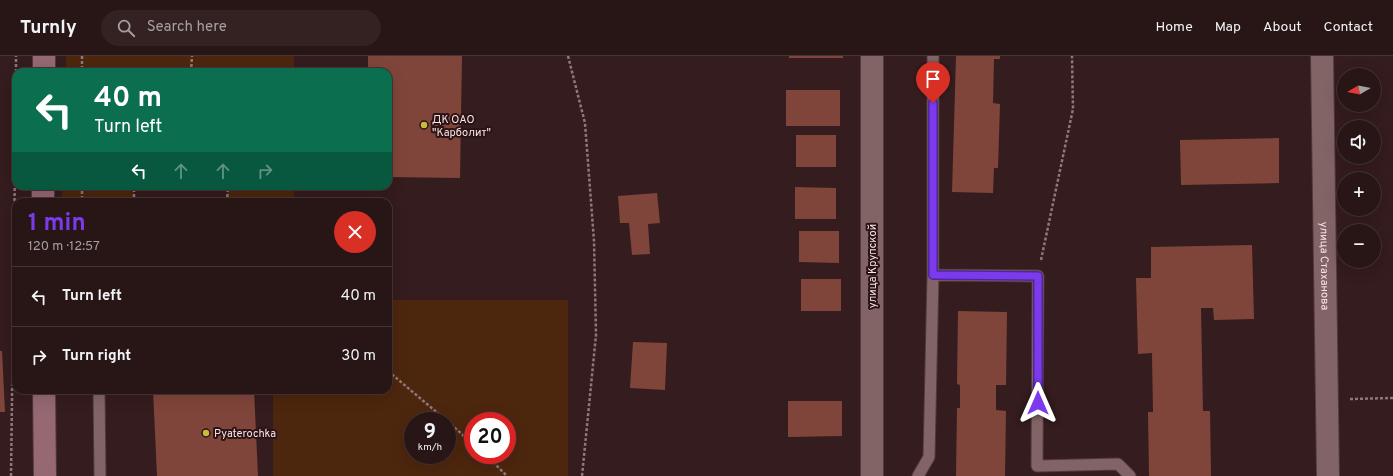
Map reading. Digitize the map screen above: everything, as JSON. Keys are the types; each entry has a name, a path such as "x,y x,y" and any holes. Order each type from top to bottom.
{"main road":[{"path":"44,56 44,68"},
{"path":"44,394 45,476"}],"street":[{"name":"улица Крупской","path":"872,56 872,476"},
{"name":"улица Стаханова","path":"1322,56 1328,476"}],"lane":[{"path":"918,476 929,457 933,275 933,56"},
{"path":"933,275 1038,276 1038,466 1118,464 1130,476"},
{"path":"99,394 100,476"}],"path":[{"path":"16,56 16,68"},
{"path":"82,56 82,68"},
{"path":"191,68 192,56"},
{"path":"568,56 585,123 594,240 596,335 582,476"},
{"path":"1038,276 1073,110 1072,56"},
{"path":"392,374 436,412"},
{"path":"11,476 12,394"},
{"path":"1327,399 1393,398"},
{"path":"456,429 464,436"},
{"path":"495,464 507,476"}],"shaded area":[{"path":"66,56 294,56 294,68 66,68"},
{"path":"62,190 134,190 134,198 62,198"},
{"path":"228,190 294,190 294,198 227,198"},
{"path":"392,300 568,300 568,476 273,476 273,394 392,394"}],"building":[{"name":"ДК ОАО \"Карболит\"","path":"368,56 462,56 460,178 392,177 392,68 368,68"},
{"path":"789,56 843,56 843,58 789,58"},
{"path":"956,56 1000,56 1000,59 994,59 993,103 1000,104 998,168 994,168 993,193 952,192"},
{"path":"786,90 840,90 840,126 786,126"},
{"path":"796,135 836,135 836,167 796,167"},
{"path":"1279,138 1279,183 1181,185 1180,140"},
{"path":"795,187 836,188 836,219 795,219"},
{"path":"657,193 660,223 648,224 650,254 632,255 629,223 620,223 618,196"},
{"path":"799,231 839,231 839,263 799,262"},
{"path":"1252,245 1254,319 1214,320 1213,308 1201,308 1203,411 1210,411 1211,476 1149,476 1148,412 1153,412 1152,353 1138,354 1136,278 1151,278 1151,247"},
{"path":"801,279 841,279 841,311 801,311"},
{"path":"958,311 1007,312 1006,385 996,385 996,410 1006,411 1005,476 956,476 957,408 960,408 960,385 957,384"},
{"path":"633,342 667,343 665,390 630,388"},
{"path":"0,351 2,351 5,412 0,412"},
{"name":"Pyaterochka","path":"153,394 254,394 258,476 157,476"},
{"path":"788,401 842,401 842,436 788,437"}],"place":[{"name":"ДК ОАО \"Карболит\"","path":"424,125"},
{"name":"Pyaterochka","path":"206,433"}],"route":[{"path":"933,103 933,275 1038,276 1038,403"}]}
